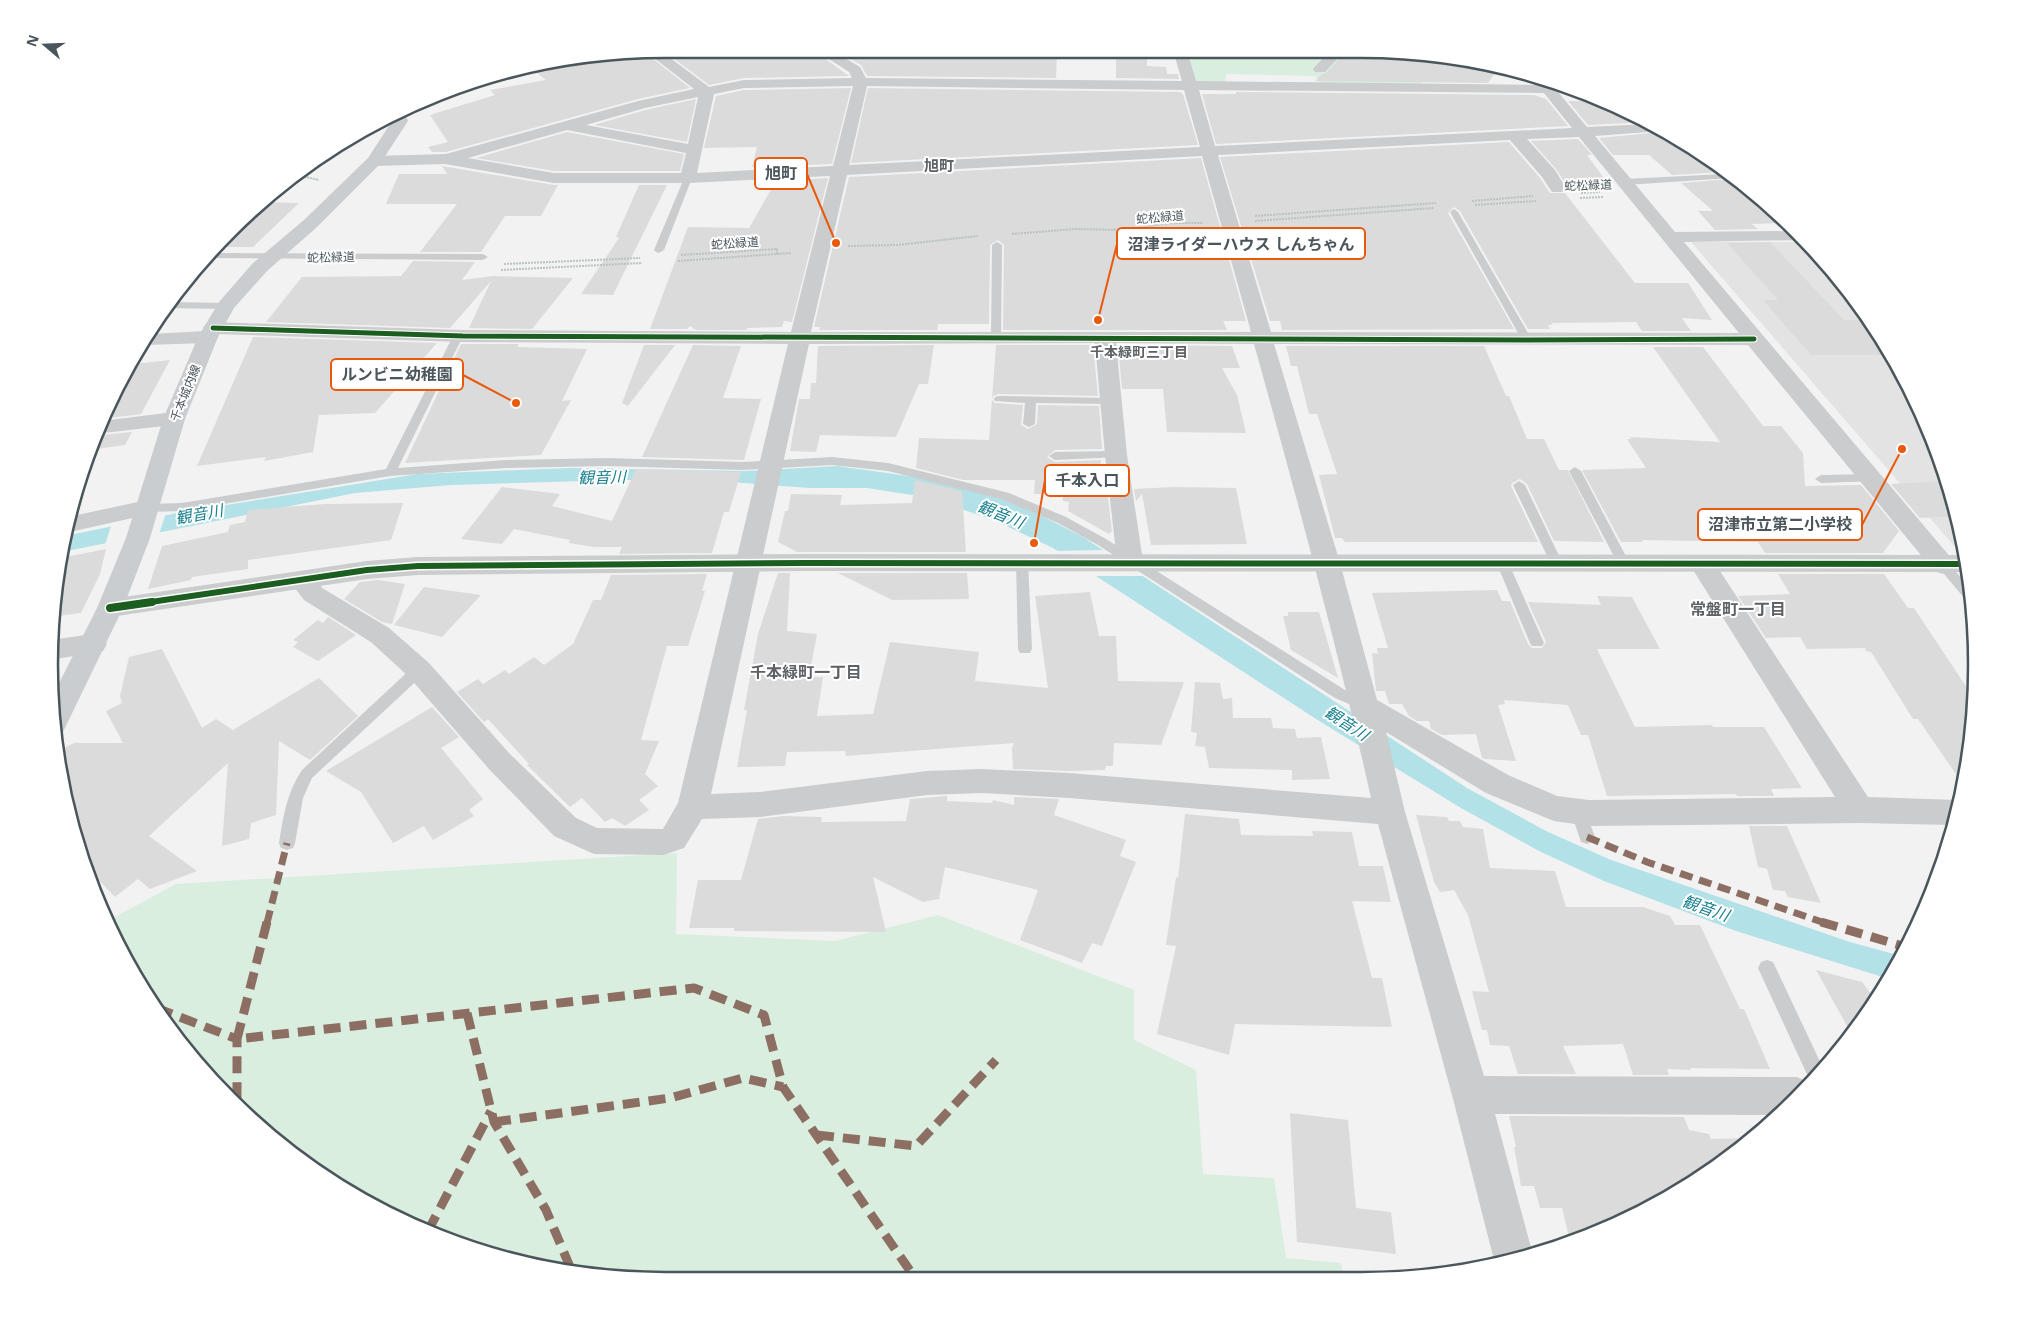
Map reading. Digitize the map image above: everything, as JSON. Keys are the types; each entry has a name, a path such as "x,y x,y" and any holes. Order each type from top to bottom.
{"main road":[{"name":"千本城内線","path":"60,711 110,608 143,521 174,419 210,333 226,306 241,286 273,255 310,224 374,161 400,121 400,118"}],"street":[{"path":"661,58 706,92"},
{"path":"306,578 307,587 313,594 380,635 419,670 499,762 565,827 594,841 663,842 673,839 693,806 770,465 802,338 861,82 855,70 838,58"},
{"path":"1182,58 1327,563 1366,711 1390,812 1512,1253"},
{"path":"1320,69 1331,58"},
{"path":"445,159 643,104 744,84 861,82 1191,86 1533,83"},
{"path":"1547,87 1872,478 1954,564"},
{"path":"688,178 706,92"},
{"path":"566,125 695,150"},
{"path":"374,161 445,159 554,178 688,178 1645,129"},
{"path":"1515,136 1566,191"},
{"path":"1670,237 1791,236"},
{"path":"152,339 244,328 458,336 802,338 1105,336 1527,340 1754,338"},
{"path":"1105,336 1127,561"},
{"path":"107,427 174,419"},
{"path":"74,525 143,521"},
{"path":"110,608 306,578 418,566 749,562 1127,561 1703,565 1954,564"},
{"path":"1703,565 1859,810"},
{"path":"58,649 94,644"},
{"path":"1366,711 1497,784 1554,808 1583,825 1859,810 1949,812"},
{"path":"693,806 725,808 751,806 903,786 960,781 1046,784 1390,812"},
{"path":"1470,1096 1789,1096"}],"lane":[{"path":"1625,182 1721,176"},
{"path":"659,250 688,178"},
{"path":"1454,212 1527,340"},
{"path":"996,337 997,245"},
{"path":"216,256 484,257"},
{"path":"176,305 226,306"},
{"path":"390,472 458,336"},
{"path":"999,399 1111,401"},
{"path":"1029,424 1031,400"},
{"path":"1056,456 1116,455"},
{"path":"143,521 182,507 390,472 524,464 606,462 743,466 850,462 888,467 960,483 1005,496 1062,520 1102,542 1127,561 1366,711"},
{"path":"1575,470 1624,564"},
{"path":"1821,479 1872,478"},
{"path":"1518,485 1557,564"},
{"path":"1022,562 1025,649"},
{"path":"1503,564 1537,643"},
{"path":"1954,564 1961,577"},
{"path":"287,843 296,795 299,785 307,774 419,670"},
{"path":"1767,968 1814,1069"}],"path":[{"path":"304,177 327,182"},
{"path":"1468,201 1538,196"},
{"path":"1474,206 1541,201"},
{"path":"1248,216 1443,203"},
{"path":"1399,206 1402,211"},
{"path":"1250,221 1437,208"},
{"path":"1336,210 1341,215"},
{"path":"845,247 897,245 981,236"},
{"path":"503,264 649,257"},
{"path":"499,270 648,263"}],"shaded area":[{"path":"1691,242 1797,242 1817,264 1865,327 1905,396 1935,470 1947,508 1955,547"}],"green space":[{"path":"1188,58 1331,58 1425,77 1418,88 1321,86 1316,76 1226,74 1225,84 1194,85"},
{"path":"677,853 676,934 835,941 938,915 1134,990 1134,1040 1196,1070 1203,1174 1274,1178 1286,1258 1341,1263 1343,1272 625,1271 546,1261 470,1240 396,1210 327,1170 264,1122 208,1066 160,1003 139,969 113,918 176,884"}],"water":[{"name":"観音川","path":"838,466 956,485 1005,500 1083,537 1467,788 1546,831 1611,860 1850,942 1894,954 1881,977 1736,931 1604,881 1539,851 1461,808 1316,719 1053,548 994,520 925,497 867,488 810,488 702,480 618,480 451,485 355,493 68,551 72,535 177,513 418,474 569,468 747,471"}],"pier":[{"path":"166,513 159,534 105,545 112,523"},
{"path":"1106,550 1147,576 1093,576 1053,551"}],"building":[{"path":"652,58 690,88 638,99 446,152 432,152 428,147 448,142 430,115 495,95 490,90 546,80 536,71 586,63"},
{"path":"673,58 824,58 849,76 744,78 709,85"},
{"path":"849,58 1057,58 1056,78 867,76 861,65"},
{"path":"1116,58 1147,58 1147,66 1166,67 1167,74 1178,74 1179,79 1116,78"},
{"path":"1340,58 1360,58 1400,59 1439,63 1495,73 1488,83 1315,81 1322,74 1326,73"},
{"path":"851,88 832,164 752,167 757,147 704,148 716,96 744,90"},
{"path":"868,88 1180,92 1183,94 1198,145 851,163"},
{"path":"1236,92 1534,95 1546,99 1568,126 1216,144 1202,94 1236,94"},
{"path":"696,99 687,142 594,125 645,110"},
{"path":"1568,101 1584,101 1634,123 1588,125"},
{"path":"567,132 684,154 680,171 554,171 476,158"},
{"path":"1653,133 1715,172 1672,175 1649,155 1613,155 1599,138"},
{"path":"1578,139 1592,155 1587,155 1608,184 1566,184 1556,169 1531,141"},
{"path":"1509,142 1540,178 1550,193 1565,193 1635,283 1688,283 1712,320 1682,318 1691,331 1642,331 1636,322 1551,323 1553,325 1548,325 1550,329 1528,329 1460,211 1454,207 1448,213 1514,329 1282,330 1280,321 1270,321 1220,157"},
{"path":"1201,158 1246,321 1223,321 1227,330 1003,330 1004,245 998,240 990,245 989,324 938,324 937,330 819,330 820,327 814,327 849,177"},
{"path":"442,166 558,185 541,216 505,216 481,252 420,252 457,204 386,204 399,174 447,174"},
{"path":"828,178 792,322 784,321 782,327 747,328 747,330 696,330 690,326 687,329 650,329 688,227 749,228 776,181"},
{"path":"1725,180 1777,223 1752,224 1758,229 1715,230 1698,211 1713,211 1681,183"},
{"path":"639,185 667,185 613,295 581,294 619,238 616,237"},
{"path":"271,202 299,203 253,247 224,247"},
{"path":"1770,242 1844,320 1860,320 1882,355 1811,355 1763,300 1778,300 1727,243"},
{"path":"413,261 475,262 462,280 493,276 573,278 532,329 469,328 491,281 450,328 266,322 302,277 401,276"},
{"path":"253,337 437,343 375,413 319,415 313,452 264,461 266,457 197,466"},
{"path":"461,344 519,344 517,347 587,349 562,401 571,400 541,455 405,463"},
{"path":"644,345 675,345 628,406 622,403"},
{"path":"693,345 741,346 723,398 761,399 744,460 642,457"},
{"path":"934,345 928,384 919,384 896,437 820,435 816,452 790,451 799,399 810,399 811,383 816,383 818,346"},
{"path":"996,345 1093,345 1098,396 999,394 993,396 992,400 995,403 1023,405 1021,425 1028,429 1037,424 1038,405 1099,406 1102,449 1055,450 1047,457 1055,462 1101,460 1098,490 1107,490 1112,531 1109,534 1068,511 1069,502 1063,501 1063,494 1034,494 1035,480 963,480 916,468 919,438 989,440"},
{"path":"1118,345 1232,346 1240,368 1222,368 1237,395 1246,433 1167,432 1163,389 1122,389"},
{"path":"1286,346 1484,346 1506,396 1509,396 1527,439 1544,439 1559,470 1568,470 1604,542 1554,541 1527,484 1520,479 1512,483 1511,486 1538,542 1345,542 1342,538 1335,538 1319,475 1337,474 1317,414 1309,414 1297,366 1291,366"},
{"path":"1653,347 1703,347 1763,426 1781,426 1803,453 1805,486 1861,485 1899,531 1883,553 1765,553 1758,542 1642,540 1643,542 1621,542 1582,470 1646,468 1627,439 1631,439 1630,437 1720,442"},
{"path":"170,360 141,414 111,418 120,396 138,363"},
{"path":"132,432 125,445 98,449 103,435"},
{"path":"636,469 741,472 729,512 724,512 712,553 619,554 622,547 594,547 569,543 570,540 514,529 502,544 461,539 502,487 560,494 552,506 612,521"},
{"path":"915,480 962,491 966,552 797,552 778,542 785,511 788,511 791,494 842,495 840,505 912,503"},
{"path":"1939,481 1949,516 1920,518 1891,484"},
{"path":"1174,487 1236,488 1247,544 1151,545 1142,494 1136,501 1134,489"},
{"path":"403,503 391,540 248,560 248,569 192,577 191,580 148,589 162,546 228,532 230,525 245,522 248,510 325,504"},
{"path":"106,549 100,574 81,613 60,616 63,586 67,557"},
{"path":"778,573 790,573 787,631 817,634 809,677 823,677 817,716 873,714 890,642 979,652 975,681 1048,688 1035,596 1090,592 1099,636 1116,636 1118,681 1184,682 1161,745 1114,743 1113,766 1106,766 1105,770 1013,769 1012,748 1014,743 846,756 845,751 787,752 785,766 737,767 747,710 744,710 758,634"},
{"path":"838,573 967,573 969,599 892,600"},
{"path":"707,574 702,591 705,591 688,646 667,646 641,740 659,741 645,774 658,786 639,800 649,810 625,826 612,818 605,822 582,798 570,807 527,765 529,764 488,719 484,722 457,692 478,679 483,684 505,670 509,674 534,657 544,665 573,644 593,600 601,600 611,575"},
{"path":"1778,574 1884,574 1908,608 1914,608 1967,688 1957,776 1918,719 1913,719 1871,652 1866,651 1865,648 1807,649 1800,637 1766,638 1738,596 1790,594"},
{"path":"378,580 405,584 392,624 382,622 344,599 360,582"},
{"path":"424,587 481,595 442,637 394,625"},
{"path":"1497,590 1502,601 1510,601 1528,644 1532,648 1542,648 1546,642 1528,602 1601,605 1597,596 1632,597 1660,649 1597,649 1635,727 1712,725 1713,727 1764,727 1802,788 1771,789 1774,796 1737,796 1736,794 1607,796 1588,735 1581,735 1568,705 1504,700 1505,704 1498,705 1516,761 1485,759 1482,758 1476,734 1442,735 1431,729 1429,721 1417,721 1409,716 1402,704 1389,704 1385,691 1376,691 1372,653 1378,654 1377,648 1388,648 1372,593"},
{"path":"1288,612 1319,612 1338,678 1291,650 1283,616 1288,616"},
{"path":"328,617 356,635 318,661 293,647 298,642 293,640 318,620 323,623"},
{"path":"162,649 202,728 216,719 233,730 319,678 358,716 310,760 279,741 276,815 251,823 249,839 222,846 228,763 149,836 197,871 150,889 138,879 115,897 97,878 90,860 78,822 69,784 64,750 66,747 74,743 123,743 106,711 122,703 120,696 129,657"},
{"path":"1195,682 1220,683 1223,699 1232,698 1233,718 1271,718 1273,728 1295,729 1297,738 1321,737 1330,779 1292,780 1292,770 1209,768 1205,747 1195,746 1197,733 1191,732"},
{"path":"432,707 459,737 441,748 483,799 469,810 474,816 433,840 424,826 393,843 361,792 326,771"},
{"path":"947,796 947,801 992,803 993,800 1014,805 1014,797 1059,799 1054,815 1126,840 1120,856 1136,862 1102,946 1092,943 1082,963 1020,940 1038,890 945,867 939,899 923,902 873,877 886,932 734,931 734,928 689,928 698,880 741,880 758,819 784,816 822,817 821,822 906,821 910,799"},
{"path":"1185,814 1239,819 1241,835 1313,836 1312,831 1352,832 1359,866 1383,866 1391,902 1352,901 1372,978 1382,978 1392,1027 1235,1024 1229,1055 1157,1034 1176,946 1166,945 1176,877 1178,878"},
{"path":"1416,815 1447,817 1449,821 1460,821 1463,827 1483,829 1490,868 1555,871 1566,907 1643,907 1670,916 1675,925 1700,925 1740,1009 1744,1009 1770,1069 1667,1069 1669,1075 1633,1075 1623,1044 1563,1046 1576,1074 1518,1074 1509,1046 1490,1045 1487,1030 1482,1030 1472,991 1489,992 1468,915 1454,890 1440,892 1434,882"},
{"path":"1749,826 1787,826 1821,903 1788,897 1785,891 1773,890 1767,869 1758,867"},
{"path":"1816,970 1862,982 1871,994 1848,1027"},
{"path":"1290,1113 1348,1120 1356,1208 1391,1212 1396,1254 1297,1242"},
{"path":"1509,1116 1684,1117 1689,1130 1709,1134 1711,1139 1741,1138 1698,1170 1664,1191 1629,1210 1569,1235 1562,1208 1540,1208 1534,1186 1521,1186 1514,1147 1516,1147"}],"marked path":[{"path":"1587,837 1662,867 1807,917 1899,945"},
{"path":"287,843 237,1039 694,988 764,1015 783,1087 911,1272"},
{"path":"166,1012 237,1039 237,1097"},
{"path":"467,1013 494,1122 546,1210 569,1264"},
{"path":"817,1135 916,1146 996,1060"},
{"path":"494,1122 670,1098 743,1078 783,1087"},
{"path":"431,1225 491,1111"}],"cycle path":[{"path":"213,328 463,336 1527,340 1754,339"},
{"path":"110,608 367,570 418,566 998,562 1959,564"}],"place":[{"name":"旭町","path":"836,243"},
{"name":"沼津ライダーハウス しんちゃん","path":"1098,320"},
{"name":"ルンビニ幼稚園","path":"516,403"},
{"name":"沼津市立第二小学校","path":"1902,449"},
{"name":"千本入口","path":"1034,543"}],"district":[{"name":"旭町","path":"939,165"},
{"name":"千本緑町三丁目","path":"1139,351"},
{"name":"常盤町一丁目","path":"1738,609"},
{"name":"千本緑町一丁目","path":"806,672"}]}
